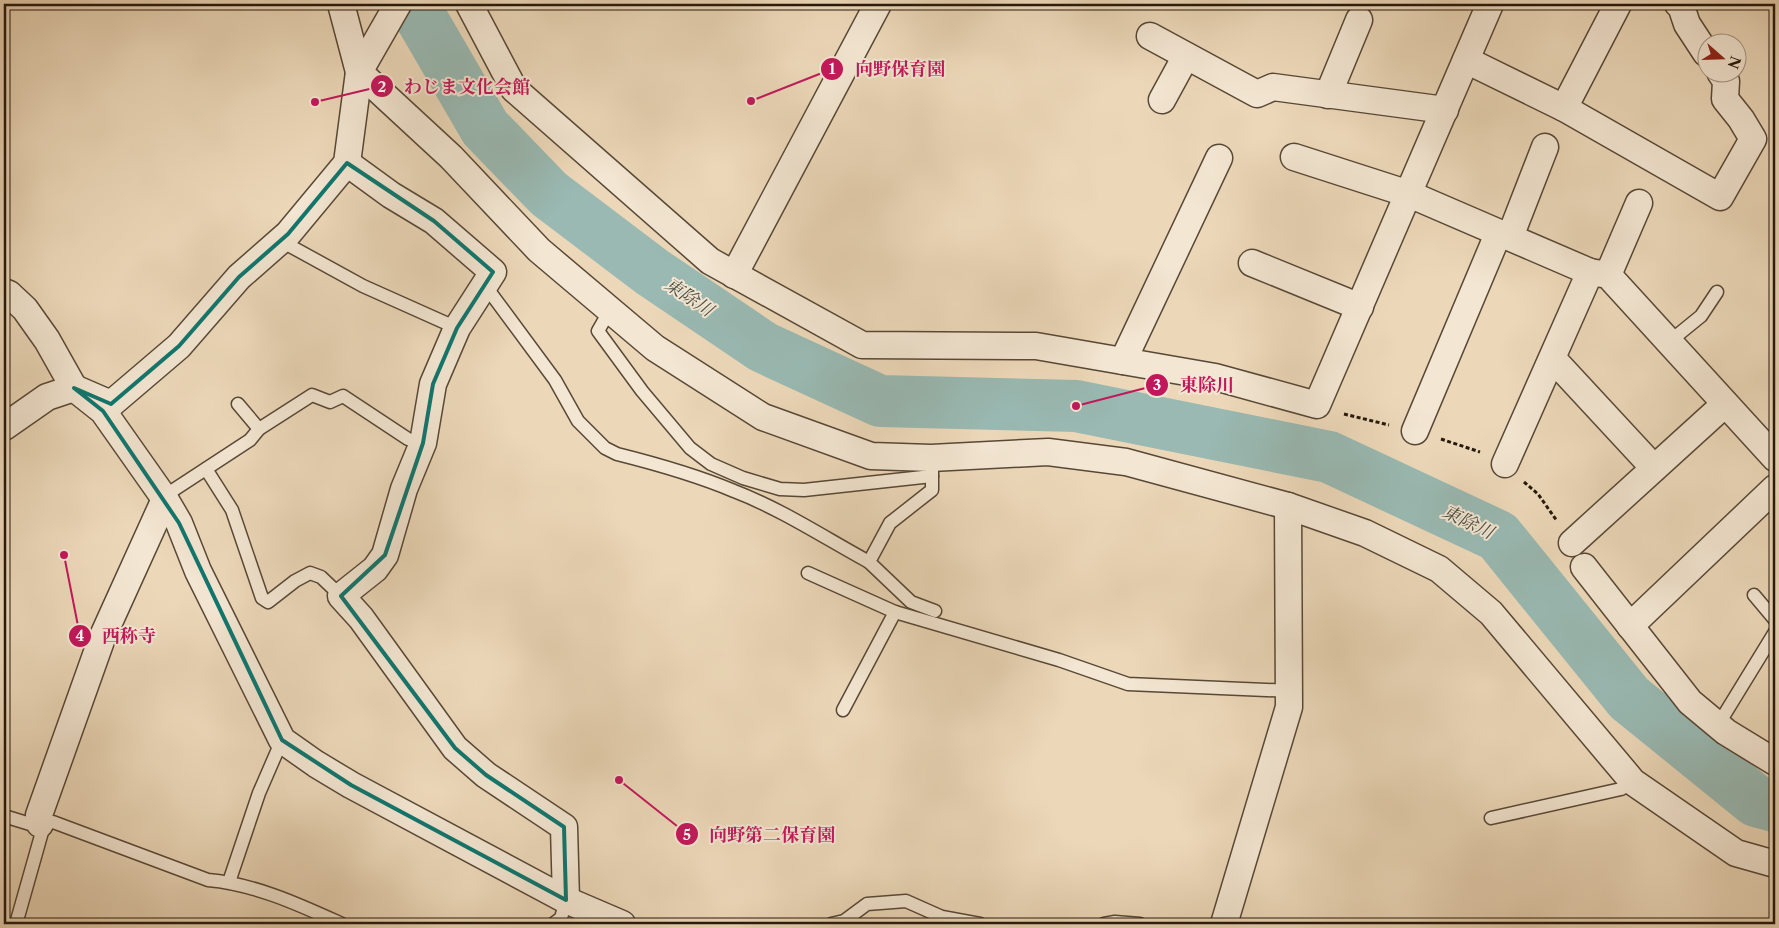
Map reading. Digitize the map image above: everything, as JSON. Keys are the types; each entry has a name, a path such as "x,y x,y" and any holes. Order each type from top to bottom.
{"street":[{"path":"341,4 359,72 451,157 539,250 656,348 763,417 871,456 932,467 1048,452 1126,462 1288,506 1365,533 1439,568 1491,613 1633,782 1736,853 1775,864"},
{"path":"4,427 47,397 74,388 111,404 180,346 239,277 280,241 347,163 359,72 398,4"},
{"path":"469,4 514,89 710,261 862,345 1036,346 1215,377 1317,405 1446,110 1490,4"},
{"path":"734,275 878,4"},
{"path":"1564,108 1618,4"},
{"path":"1681,4 1687,24 1696,38"},
{"path":"1328,94 1360,20"},
{"path":"1150,36 1257,94 1273,87 1446,110"},
{"path":"1162,100 1186,56"},
{"path":"1466,60 1564,108 1720,197 1753,139 1741,119 1725,99 1726,82"},
{"path":"1415,431 1545,147"},
{"path":"1294,157 1409,194 1599,274 1669,342 1775,458"},
{"path":"1123,361 1219,158"},
{"path":"347,163 390,196 434,221 493,272 457,328 434,384 423,442 404,489 385,555 375,568 341,596 373,634 455,748 486,775 517,798 564,827 566,900"},
{"path":"1505,464 1553,359 1639,203"},
{"path":"1252,263 1360,307"},
{"path":"4,292 9,294 25,309 47,340 74,388 104,410 165,499 179,523 198,570 282,740 316,764 351,785 566,900 622,924"},
{"path":"1553,359 1654,468"},
{"path":"1572,543 1725,404"},
{"path":"1630,626 1775,488"},
{"path":"40,824 39,815 102,638 165,499"},
{"path":"1224,924 1289,707 1288,506"},
{"path":"1584,567 1690,702 1718,725 1775,762"}],"lane":[{"path":"280,241 363,286 457,328"},
{"path":"484,284 555,380 578,421 606,448 617,454 699,478 735,491 783,514 869,562 911,602 935,611"},
{"path":"1669,342 1702,316 1717,292"},
{"path":"610,310 598,331 665,420 690,448 711,464 743,478 780,489 804,490 932,467 932,490 890,523 869,562"},
{"path":"165,499 172,491 250,440 259,429 312,395 330,402 343,396 408,439 423,442"},
{"path":"238,404 259,429"},
{"path":"206,469 232,510 262,598 268,602 295,581 310,573 321,577 341,596"},
{"path":"808,573 895,612 1058,660 1128,684 1290,691"},
{"path":"1754,595 1775,620"},
{"path":"843,710 895,612"},
{"path":"1718,725 1775,632"},
{"path":"229,882 259,793 282,740"},
{"path":"1491,818 1621,789 1633,782"},
{"path":"4,816 30,824 52,822 208,880 229,882 280,898 342,924"},
{"path":"16,924 42,832 40,824"},
{"path":"553,924 561,918 566,900"},
{"path":"831,924 844,921 867,904 906,901 942,917 980,924"},
{"path":"1104,924 1115,922 1140,924"}],"path":[{"path":"1317,405 1467,446 1505,464 1538,494 1572,543"}],"highlighted area":[{"path":"347,163 434,221 493,272 457,328 433,384 423,443 385,555 341,596 455,748 486,775 564,827 566,900 351,785 282,740 179,523 103,411 74,388 111,404 179,346 239,277 288,234"}],"waterway":[{"name":"東除川","path":"413,4 485,128 549,194 652,272 763,347 880,401 1076,406 1329,457 1498,536 1629,698 1756,801 1775,806"}],"place":[{"name":"向野保育園","path":"751,101"},
{"name":"わじま文化会館","path":"315,102"},
{"name":"東除川","path":"1076,406"},
{"name":"西称寺","path":"64,555"},
{"name":"向野第二保育園","path":"619,780"}]}
